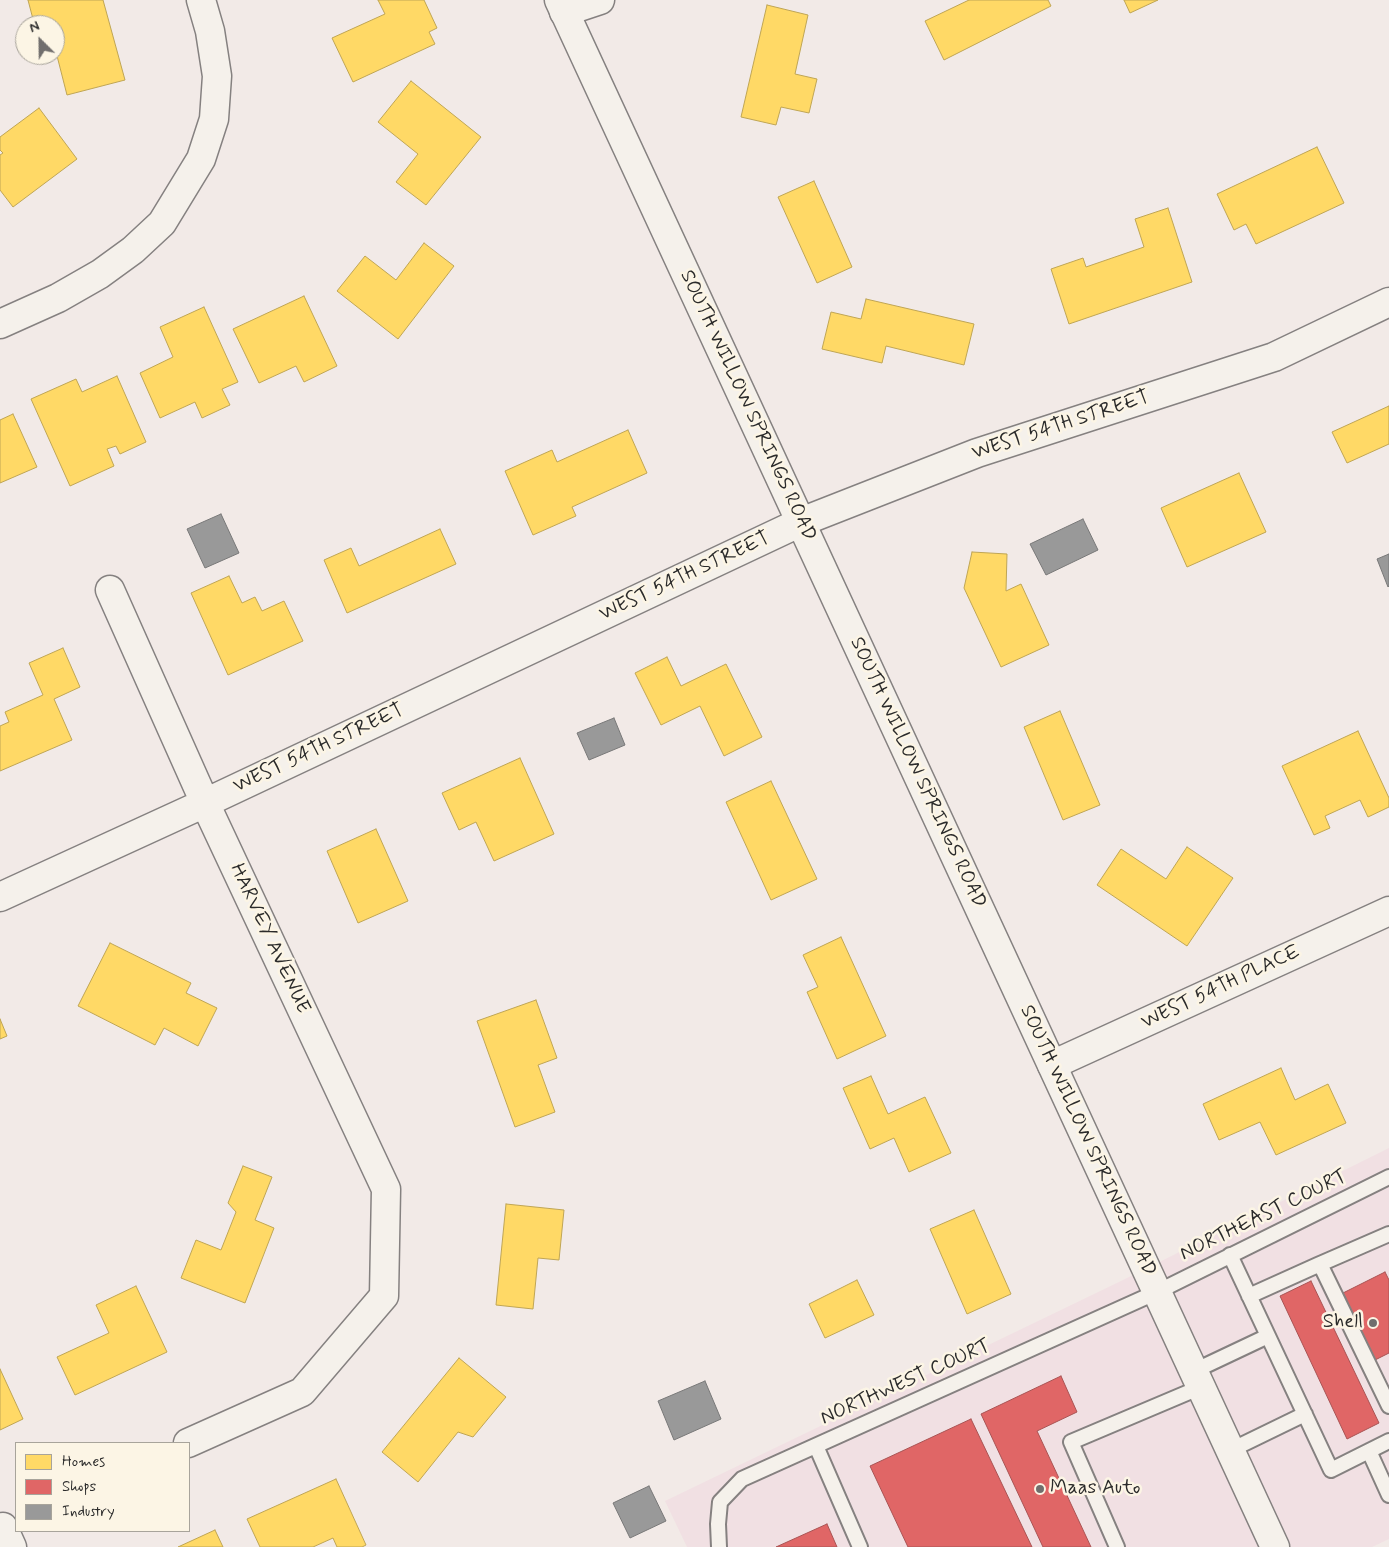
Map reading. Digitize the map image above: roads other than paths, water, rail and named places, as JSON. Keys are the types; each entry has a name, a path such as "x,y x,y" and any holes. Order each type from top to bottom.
{"street":[{"path":"0,324 66,294 100,274 133,250 162,223 201,159 214,119 216,76 210,31 201,0"},
{"path":"562,6 600,0"},
{"name":"SOUTH WILLOW SPRINGS ROAD","path":"562,6 1275,1547"},
{"name":"WEST 54TH STREET","path":"0,897 205,803 801,522 977,452 1274,357 1389,302"},
{"name":"HARVEY AVENUE","path":"110,590 205,803 386,1189 384,1296 302,1392 190,1442"},
{"name":"WEST 54TH PLACE","path":"1052,1065 1389,910"}],"lane":[{"name":"NORTHEAST COURT","path":"1157,1292 1388,1179"},
{"path":"1249,1296 1389,1234"},
{"path":"1230,1255 1331,1470 1389,1441"},
{"path":"1320,1264 1389,1406"},
{"name":"NORTHWEST COURT","path":"719,1547 718,1524 720,1502 742,1479 1157,1292"},
{"path":"1117,1547 1071,1442 1198,1379 1268,1336"},
{"path":"1231,1450 1305,1414"},
{"path":"816,1446 860,1547"},
{"path":"1369,1451 1389,1495"}],"place":[{"name":"Shell","path":"1373,1323"},
{"name":"Maas Auto","path":"1040,1489"}]}
